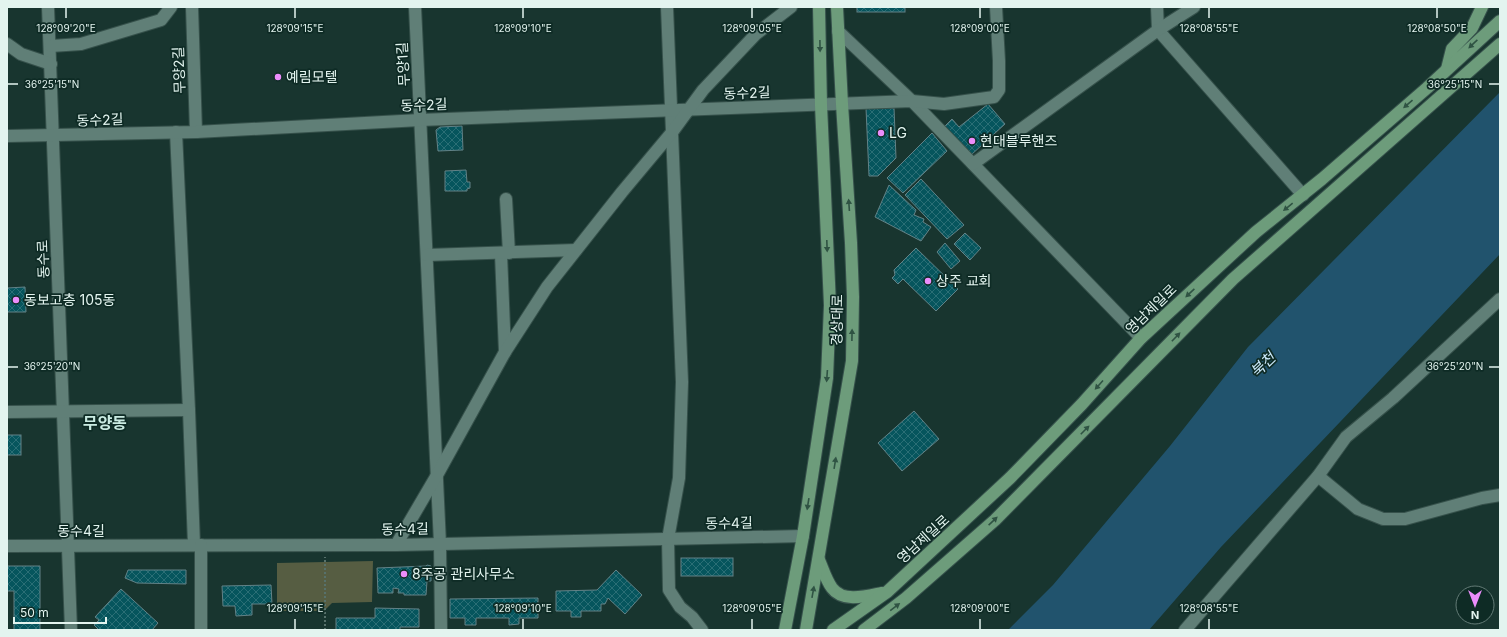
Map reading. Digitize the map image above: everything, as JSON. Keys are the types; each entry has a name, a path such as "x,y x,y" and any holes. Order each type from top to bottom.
{"main road":[{"name":"경상대로","path":"785,628 803,536 827,378 830,305 821,105 819,7"},
{"name":"경상대로","path":"806,630 852,361 853,297 851,243 837,7"},
{"path":"1447,69 1452,49 1472,28 1482,7"},
{"name":"영남제일로","path":"833,630 887,592 1010,478 1082,404 1141,338 1256,232 1303,195 1427,88 1500,21"},
{"path":"864,630 906,598 995,520 1233,279 1500,44"},
{"path":"818,560 832,589 841,596 854,597 887,592"}],"street":[{"name":"동수로","path":"48,7 71,630"},
{"path":"50,46 81,44 161,20 171,7"},
{"name":"무양2길","path":"192,7 196,132"},
{"name":"무양1길","path":"415,7 440,544 441,630"},
{"path":"667,7 682,382 679,478 668,539 669,590 680,607 702,630"},
{"path":"396,545 505,352 547,288 622,192 673,131 703,90 751,39 791,7"},
{"name":"동수2길","path":"7,136 196,132 420,120 912,101 944,104 994,97 999,90 996,7"},
{"path":"1157,7 1158,30 1303,195"},
{"path":"973,164 1158,30 1194,7"},
{"path":"838,31 912,101 1141,338"},
{"path":"7,44 21,54 51,64"},
{"path":"176,132 189,410 198,545 202,556 201,630"},
{"path":"505,352 506,199"},
{"path":"427,256 576,250"},
{"path":"1185,630 1318,476 1346,437 1393,398 1500,299"},
{"path":"7,412 189,410"},
{"path":"1318,476 1358,509 1383,519 1405,519 1500,494"},
{"name":"동수4길","path":"7,546 396,545 803,536"}],"path":[{"path":"325,630 326,555"}],"green space":[{"path":"373,561 372,602 332,603 324,611 277,611 277,563"}],"water":[{"name":"북천","path":"1500,92 1500,254 1221,547 1149,630 1008,630 1053,585 1170,446 1248,347"}],"building":[{"path":"857,7 905,7 905,12 857,12"},
{"name":"현대블루핸즈","path":"988,104 1005,124 971,155 943,128 952,119 959,127"},
{"name":"LG","path":"866,108 894,108 896,158 878,176 869,176"},
{"path":"462,126 463,150 438,151 436,130 440,127"},
{"path":"932,133 947,151 903,193 887,178"},
{"path":"466,170 467,182 470,182 470,188 467,189 467,191 445,191 445,171"},
{"path":"921,179 964,225 947,239 905,195"},
{"path":"889,185 916,210 914,215 924,219 923,222 931,227 921,241 875,217"},
{"path":"965,233 981,248 970,260 954,244"},
{"path":"945,243 960,261 951,269 937,252"},
{"name":"상주 교회","path":"916,248 958,289 936,311 903,279 898,284 892,278 895,275 894,270"},
{"name":"동보고층 105동","path":"25,287 26,312 7,312 7,288"},
{"path":"914,411 939,439 902,471 878,443"},
{"path":"7,435 21,435 21,455 7,455"},
{"path":"681,558 733,558 733,576 681,576"},
{"path":"7,566 40,566 40,630 14,630 14,591 7,591"},
{"name":"8주공 관리사무소","path":"431,566 431,581 427,581 426,595 404,595 404,593 398,593 399,589 393,588 393,593 378,593 377,568"},
{"path":"128,570 186,570 186,584 137,583 125,578"},
{"path":"616,570 642,595 625,614 608,598 605,604 601,604 601,611 581,611 581,617 571,617 571,611 556,611 556,591 597,590"},
{"path":"271,585 272,604 252,604 252,615 236,616 235,606 223,606 222,586"},
{"path":"121,589 158,623 152,630 99,630 94,625 99,620 95,617"},
{"path":"538,598 538,618 519,618 519,624 509,625 509,618 476,618 476,625 465,625 465,618 450,618 450,599"},
{"path":"375,608 419,609 419,627 400,627 400,630 336,630 336,618 375,618"}],"place":[{"name":"예림모텔","path":"278,77"},
{"name":"LG","path":"881,133"},
{"name":"현대블루핸즈","path":"972,141"},
{"name":"상주 교회","path":"928,281"},
{"name":"동보고층 105동","path":"16,300"},
{"name":"8주공 관리사무소","path":"404,574"}],"district":[{"name":"무양동","path":"105,423"}]}
